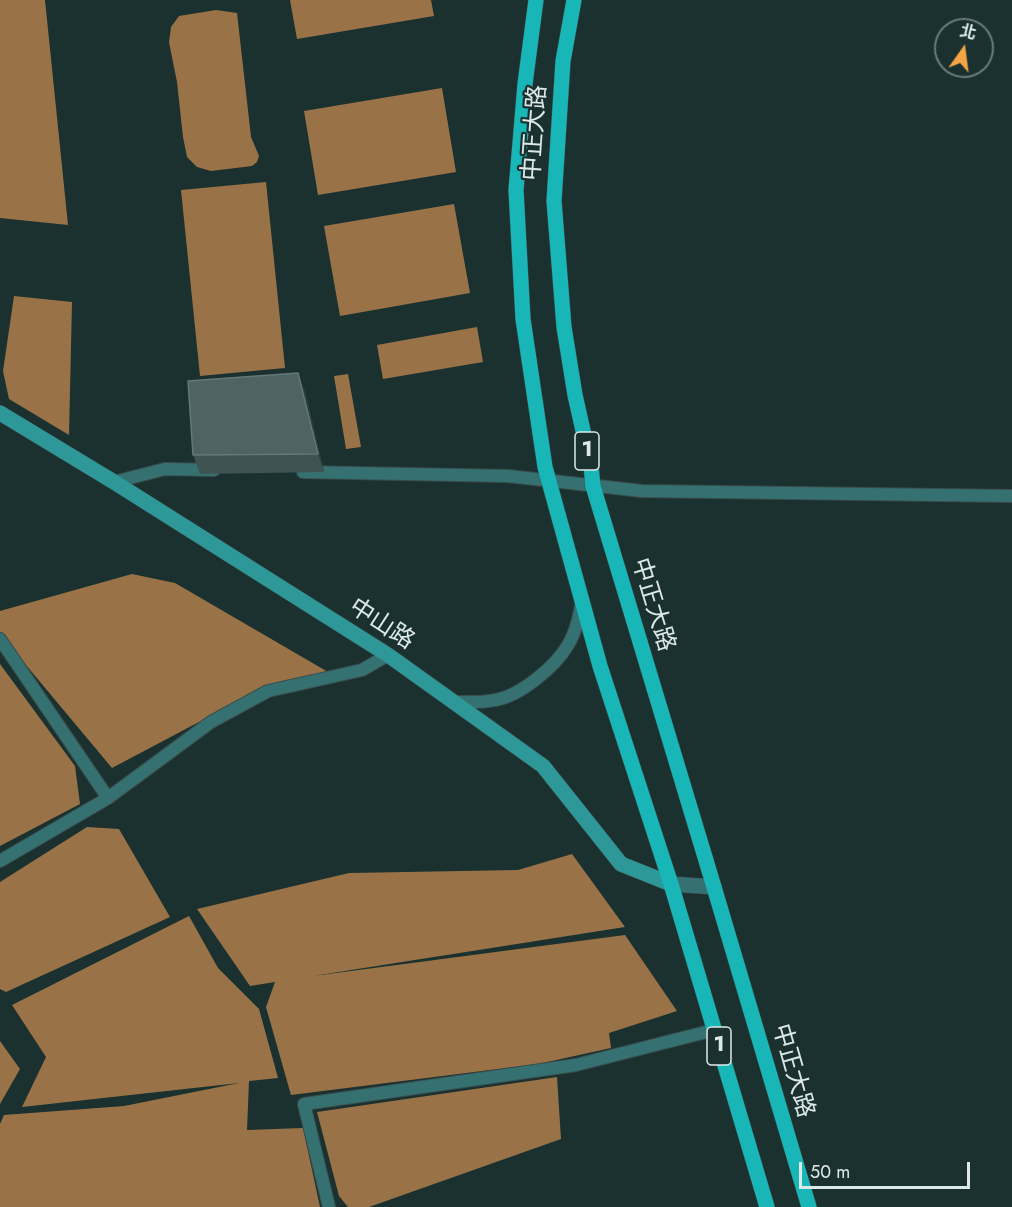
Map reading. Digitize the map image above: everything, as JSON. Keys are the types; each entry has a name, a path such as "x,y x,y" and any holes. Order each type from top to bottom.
{"main road":[{"name":"中正大路","path":"536,0 525,84 516,190 523,319 545,467 600,666 671,884 767,1207"},
{"name":"中正大路","path":"574,0 564,61 554,201 564,327 575,395 591,466 592,486 809,1207"}],"street":[{"name":"中山路","path":"0,413 388,655 543,766 621,864 671,884 714,886"}],"lane":[{"path":"114,482 165,469 224,471"},
{"path":"295,472 507,476 653,491 1012,496"},
{"path":"453,702 496,700 512,694 546,672 568,646 577,624 582,600"},
{"path":"0,639 108,798"},
{"path":"0,861 108,798 211,722 268,691 362,670 388,655"},
{"path":"329,1207 304,1104 576,1065 714,1030"}],"shaded area":[{"path":"0,0 45,0 68,225 0,218"},
{"path":"290,0 431,0 434,16 297,39"},
{"path":"216,10 237,13 251,137 259,156 257,162 252,166 211,171 197,167 187,157 169,42 171,27 179,16"},
{"path":"442,88 456,172 318,195 304,111"},
{"path":"266,182 285,368 200,376 181,190"},
{"path":"454,204 470,293 340,316 324,226"},
{"path":"14,296 72,302 69,435 9,399 3,371"},
{"path":"477,327 483,362 383,379 377,345"},
{"path":"348,374 361,447 346,449 334,376"},
{"path":"132,574 175,583 328,672 197,723 112,768 0,634 0,611"},
{"path":"0,664 75,766 80,804 0,846"},
{"path":"87,827 119,829 170,917 6,992 0,989 0,882"},
{"path":"572,854 625,927 313,976 625,935 677,1011 609,1033 611,1048 538,1064 291,1095 266,1007 275,982 250,986 197,909 349,873 518,870"},
{"path":"189,916 218,968 259,1009 278,1078 249,1081 247,1130 303,1128 320,1207 0,1207 0,1124 4,1115 124,1106 239,1083 22,1107 46,1057 12,1005"},
{"path":"0,1041 20,1069 0,1104"},
{"path":"557,1077 561,1139 369,1207 348,1207 339,1196 317,1112"}],"building":[{"path":"298,373 318,454 193,455 188,381"}]}
